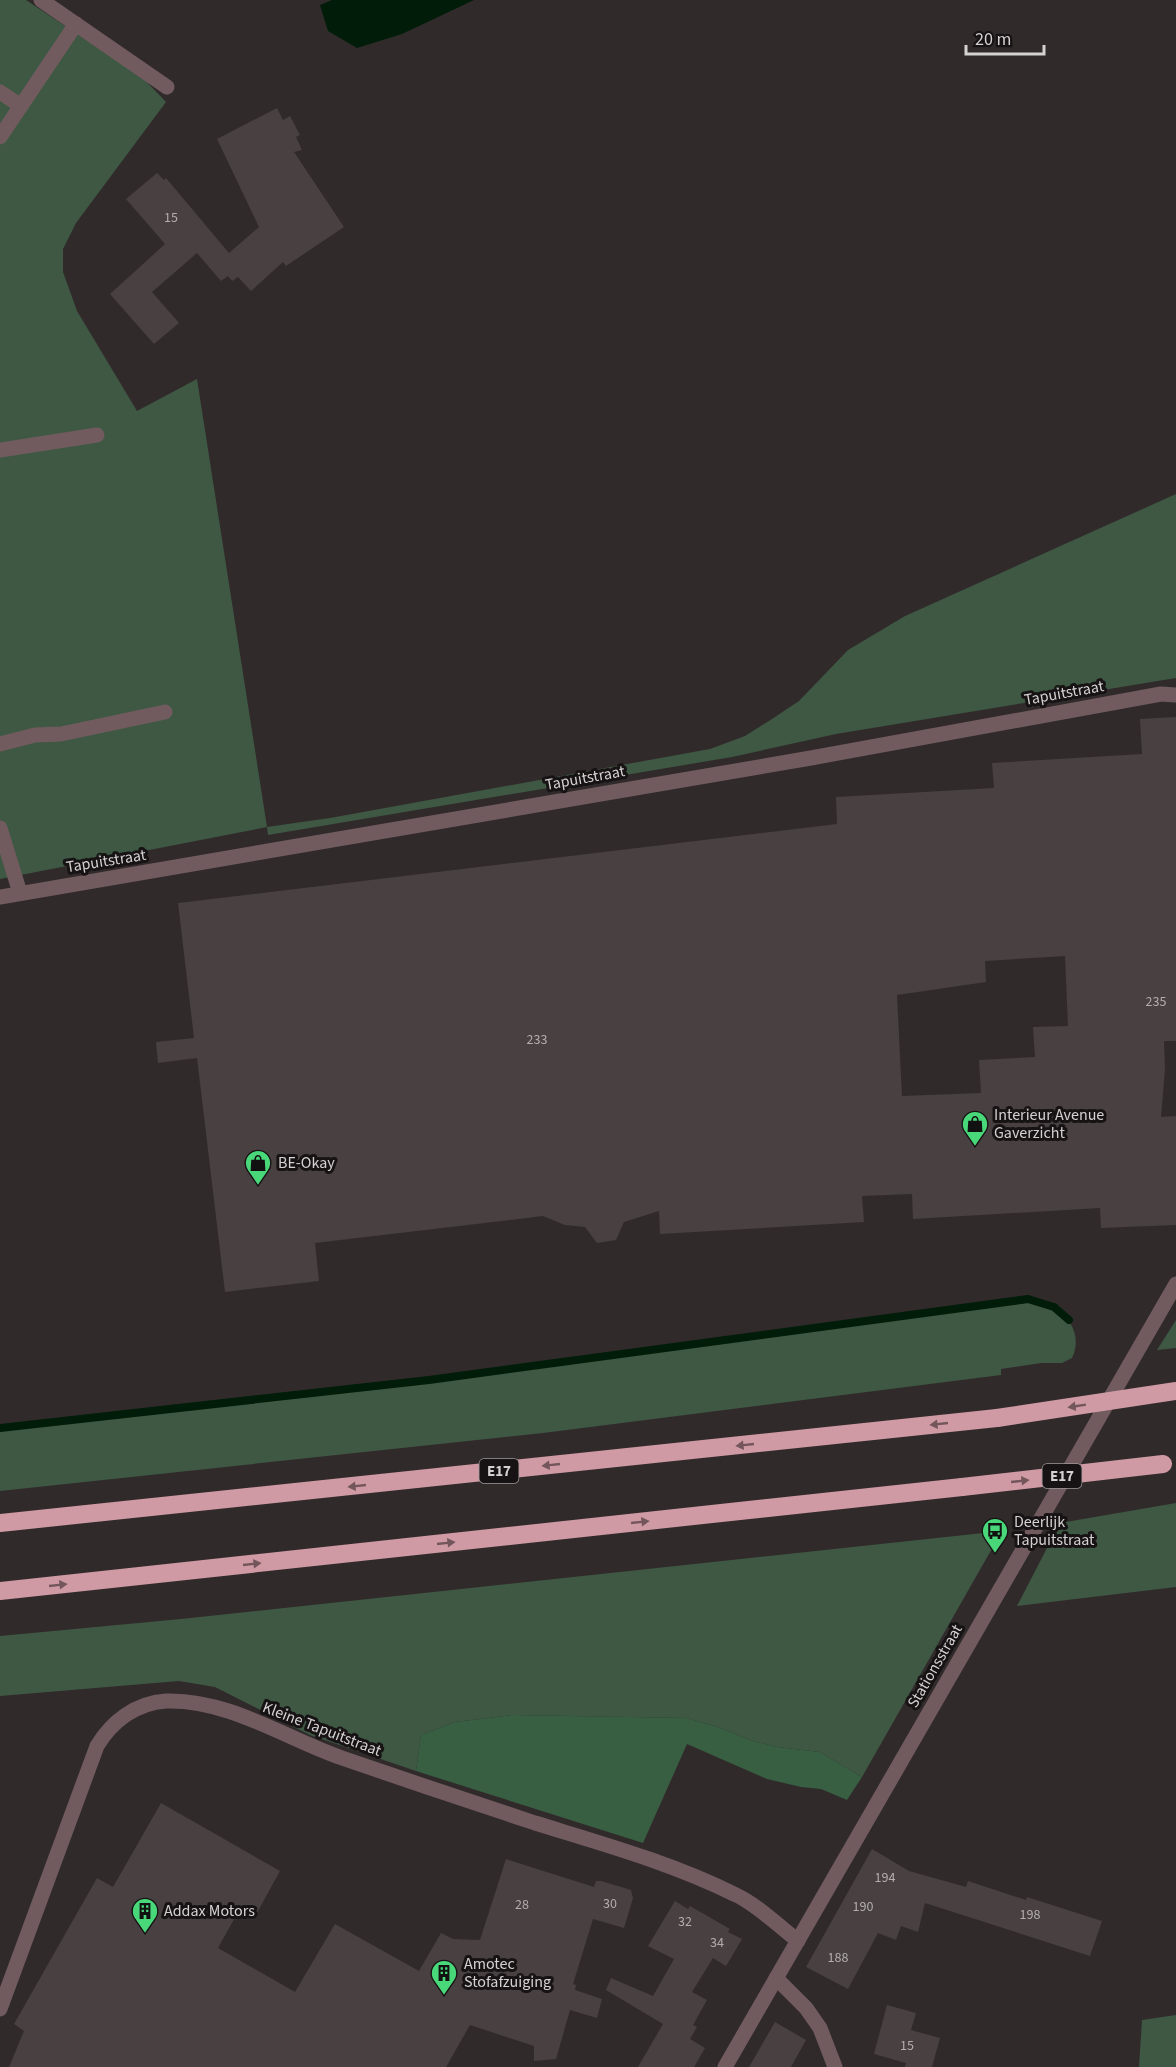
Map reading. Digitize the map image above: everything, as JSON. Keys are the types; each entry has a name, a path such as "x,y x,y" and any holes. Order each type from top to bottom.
{"highway":[{"name":"E17","path":"0,1523 997,1418 1176,1391"},
{"name":"E17","path":"0,1591 1169,1463"}],"street":[{"path":"41,0 167,87"},
{"path":"0,137 76,24"},
{"path":"0,92 21,106"},
{"path":"0,450 97,435"},
{"name":"Tapuitstraat","path":"0,897 789,762 1161,694 1176,695"},
{"path":"0,744 35,735 61,734 165,712"},
{"path":"0,828 20,893"},
{"name":"Stationsstraat","path":"725,2067 1176,1284"},
{"name":"Kleine Tapuitstraat","path":"0,2009 97,1746 106,1731 121,1718 140,1707 165,1701 197,1702 230,1712 350,1760 533,1822 664,1863 739,1896 798,1941"},
{"path":"776,1978 806,2008 820,2028 835,2067"}],"shaded area":[{"path":"0,0 26,0 142,77 166,102 76,223 63,249 63,272 77,311 137,411 197,379 267,827 0,879"},
{"path":"332,0 474,0 402,34 357,48 328,31 320,5"},
{"path":"1176,494 1176,678 836,734 732,757 268,835 267,827 330,818 710,749 745,736 799,701 848,650 905,616"},
{"path":"1028,1299 1053,1306 1067,1318 1074,1330 1076,1344 1072,1358 1062,1363 1041,1363 1001,1369 1001,1375 543,1433 0,1491 0,1428 429,1380"},
{"path":"1176,1320 1176,1348 1157,1350"},
{"path":"1176,1503 1176,1587 1017,1606 1060,1523"},
{"path":"1002,1531 862,1777 820,1752 777,1747 753,1741 718,1727 686,1718 513,1715 455,1722 421,1735 416,1771 310,1735 215,1687 179,1681 0,1696 0,1636 181,1619"},
{"path":"512,1715 686,1718 718,1727 753,1741 777,1747 820,1752 862,1777 847,1800 821,1789 767,1779 687,1744 643,1843 416,1771 421,1735 455,1722"},
{"path":"1176,2015 1176,2067 1139,2067 1142,2020"}],"building":[{"path":"277,108 283,120 290,116 300,135 296,137 302,150 294,152 344,227 286,266 283,262 251,291 238,277 232,281 228,276 221,281 197,253 152,292 179,323 154,344 110,294 165,244 126,199 157,173 164,180 166,178 229,253 259,227 217,139"},
{"path":"1176,717 1176,1041 1164,1041 1165,1069 1161,1117 1176,1116 1176,1225 1101,1228 1100,1208 913,1219 912,1194 862,1196 864,1222 660,1234 659,1211 624,1222 616,1240 597,1243 585,1227 565,1225 543,1216 315,1243 319,1281 225,1292 197,1058 158,1063 156,1042 194,1038 178,903 837,824 836,797 994,788 992,763 1142,754 1140,719","holes":["1065,956 1068,1026 1033,1027 1035,1057 979,1060 981,1093 902,1096 897,995 986,982 985,961"]},
{"path":"161,1803 280,1871 253,1920 238,1912 218,1948 295,1992 335,1924 419,1971 441,1933 453,1939 480,1940 506,1859 594,1887 596,1881 601,1881 631,1890 633,1898 624,1928 593,1919 573,1984 576,1985 575,1990 602,1999 597,2018 570,2010 556,2059 534,2061 534,2046 470,2025 446,2067 9,2067 24,2031 14,2024 97,1878 113,1887"},
{"path":"872,1849 909,1871 966,1887 968,1881 1102,1921 1090,1956 925,1903 918,1932 901,1926 896,1940 878,1933 848,1989 806,1967"},
{"path":"675,1901 688,1909 690,1906 730,1929 728,1932 742,1939 726,1966 713,1958 692,1992 707,2000 693,2025 697,2027 690,2039 705,2048 694,2067 638,2067 663,2024 606,1990 611,1978 653,1996 674,1959 648,1946"},
{"path":"887,2005 916,2013 911,2030 940,2038 932,2067 905,2067 906,2063 874,2054"},
{"path":"775,2022 806,2040 791,2067 749,2067"}],"waterway":[{"path":"0,1428 429,1380 1028,1299 1054,1307 1069,1320"}],"place":[{"name":"Interieur Avenue Gaverzicht","path":"975,1147"},
{"name":"BE-Okay","path":"258,1186"},
{"name":"Deerlijk Tapuitstraat","path":"995,1554"},
{"name":"Addax Motors","path":"145,1934"},
{"name":"Amotec Stofafzuiging","path":"444,1996"}]}
